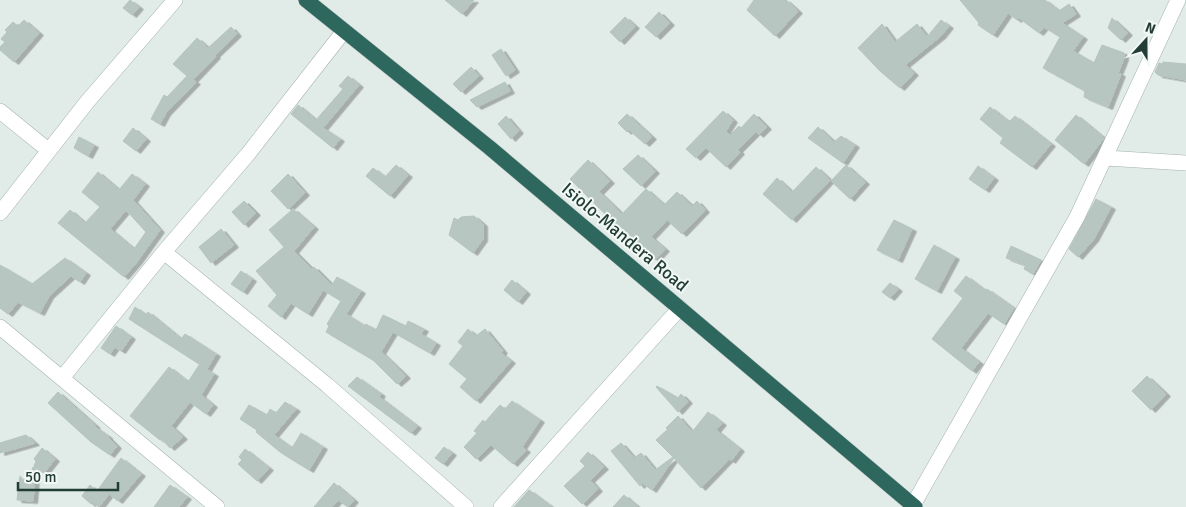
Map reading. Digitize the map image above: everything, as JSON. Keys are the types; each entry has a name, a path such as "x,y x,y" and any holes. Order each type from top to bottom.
{"highway":[{"name":"Isiolo-Mandera Road","path":"306,0 490,148 914,506"}],"street":[{"path":"0,213 87,102 175,0"},
{"path":"914,506 1069,232 1106,158 1178,0"},
{"path":"62,378 164,252 234,172 344,30"},
{"path":"0,111 48,150"},
{"path":"1106,158 1186,163"},
{"path":"164,252 327,385 466,507"},
{"path":"501,507 680,308"},
{"path":"0,327 216,507"}],"building":[{"path":"130,0 139,7 132,15 123,8"},
{"path":"445,0 474,0 462,14"},
{"path":"754,0 786,0 798,11 775,36 747,10"},
{"path":"960,0 1045,0 1059,11 1069,4 1076,14 1062,23 1083,37 1073,51 1094,63 1102,45 1124,53 1118,73 1121,74 1108,107 1084,97 1085,91 1043,68 1060,37 1044,27 1039,33 1019,18 1017,20 1008,13 993,35 978,25 979,23"},
{"path":"659,12 670,23 656,37 645,27"},
{"path":"625,17 635,26 620,42 610,32"},
{"path":"1112,18 1128,33 1121,40 1108,28"},
{"path":"24,20 39,33 14,62 0,50 0,47 5,42 1,39 7,32 5,30 13,22 18,26"},
{"path":"941,20 949,26 941,36 905,65 914,73 900,88 858,48 882,24 895,42 917,24 927,37"},
{"path":"231,27 237,34 193,80 196,82 166,113 160,124 151,119 164,95 167,97 187,76 173,64 197,38 208,48"},
{"path":"501,49 515,70 506,76 492,55"},
{"path":"1163,62 1186,64 1186,80 1158,75 1155,72 1159,63 1162,64"},
{"path":"471,67 479,76 461,92 453,84"},
{"path":"348,76 359,85 323,128 340,139 333,148 291,114 298,105 316,120 343,89 339,86"},
{"path":"505,82 510,91 477,107 470,100"},
{"path":"990,107 1009,122 1015,116 1051,144 1032,167 1000,143 1003,138 980,119"},
{"path":"723,111 733,120 726,131 730,135 739,126 741,128 754,114 767,127 759,135 756,132 738,150 740,152 726,167 706,148 696,158 686,149"},
{"path":"627,114 652,137 645,144 629,130 627,132 618,123"},
{"path":"1076,115 1104,138 1084,164 1055,140"},
{"path":"506,116 519,131 511,139 498,124"},
{"path":"818,127 834,142 841,136 855,145 843,163 808,138"},
{"path":"133,128 146,139 136,151 123,141"},
{"path":"79,137 94,145 88,156 74,148"},
{"path":"638,155 655,171 641,186 623,169"},
{"path":"588,160 610,181 599,192 622,214 646,189 664,205 677,192 692,206 697,201 705,210 682,234 667,220 651,237 665,249 655,260 617,223 616,225 570,179"},
{"path":"396,165 408,175 390,196 366,176 373,168 385,177"},
{"path":"846,165 865,182 850,199 831,181"},
{"path":"978,166 994,178 985,190 969,179"},
{"path":"816,167 830,180 792,220 763,194 777,178 792,192"},
{"path":"98,172 119,190 132,174 145,184 133,200 160,230 124,277 58,223 70,210 85,223 100,207 82,192","holes":["126,210 146,232 134,249 110,229"]},
{"path":"288,174 305,193 288,209 271,191"},
{"path":"1096,199 1111,207 1094,239 1078,257 1069,249"},
{"path":"244,201 256,213 244,225 232,212"},
{"path":"293,209 314,227 294,251 332,285 337,277 361,291 346,314 365,326 366,324 376,330 383,315 406,326 408,321 424,329 421,334 436,343 430,353 393,332 381,352 406,376 397,384 373,360 326,332 329,326 327,324 341,301 323,290 308,314 291,303 281,317 268,306 277,295 256,271 284,247 269,230"},
{"path":"474,216 483,224 483,239 473,253 449,235 454,218 458,220 461,217"},
{"path":"894,220 912,229 898,260 877,250"},
{"path":"221,229 234,245 211,263 199,247"},
{"path":"934,245 955,257 937,291 915,279"},
{"path":"1011,246 1041,260 1033,274 1024,269 1026,265 1006,258"},
{"path":"65,258 86,273 80,282 71,276 49,296 40,313 18,302 8,314 0,308 0,265 32,284"},
{"path":"241,271 252,279 243,292 231,284"},
{"path":"966,276 1014,308 1004,324 988,313 961,348 979,362 972,371 932,339 963,298 954,291"},
{"path":"512,280 526,292 518,302 504,290"},
{"path":"890,283 898,289 890,298 882,292"},
{"path":"135,307 146,315 148,312 181,339 185,334 216,354 207,369 129,319"},
{"path":"116,326 131,337 121,351 115,347 110,354 101,348"},
{"path":"468,329 476,336 485,329 503,351 501,353 511,361 476,401 460,387 467,379 449,364 463,346 458,342"},
{"path":"199,365 214,374 201,395 213,405 206,414 190,402 171,426 183,437 170,448 161,438 160,440 130,416 169,367 188,382"},
{"path":"1147,376 1166,394 1151,410 1132,391"},
{"path":"357,377 381,394 379,397 417,426 411,433 348,386"},
{"path":"657,386 678,398 681,394 688,401 678,412"},
{"path":"58,392 117,446 110,455 91,442 48,403"},
{"path":"512,401 540,420 522,447 526,450 513,464 491,445 476,459 464,447 477,433 474,431 483,420 485,422 500,405 505,409"},
{"path":"285,402 296,409 274,435 292,448 301,433 323,447 309,470 280,452 256,432 257,430 240,419 249,405 267,415 270,409 276,413"},
{"path":"708,412 722,423 716,430 740,449 731,461 729,459 701,488 674,458 652,490 642,483 640,486 611,451 621,443 634,458 641,453 655,470 673,457 656,440 668,429 666,428 678,416 692,432"},
{"path":"26,435 35,443 0,453 0,443"},
{"path":"444,447 452,453 443,464 435,458"},
{"path":"42,448 55,459 44,473 34,466 36,461 34,459"},
{"path":"245,449 269,468 257,481 238,464 242,460 239,457"},
{"path":"588,452 604,467 590,480 598,489 582,504 564,486 585,466 580,461"},
{"path":"121,458 141,474 118,501 109,494 99,507 92,502 91,504 82,496 90,485 97,491"},
{"path":"33,467 36,468 33,501 17,500 20,476 27,484"},
{"path":"334,483 354,500 348,507 338,500 332,507 314,507"},
{"path":"170,485 187,497 179,507 154,507"},
{"path":"529,490 552,507 514,507"},
{"path":"624,495 638,507 613,507"}]}
